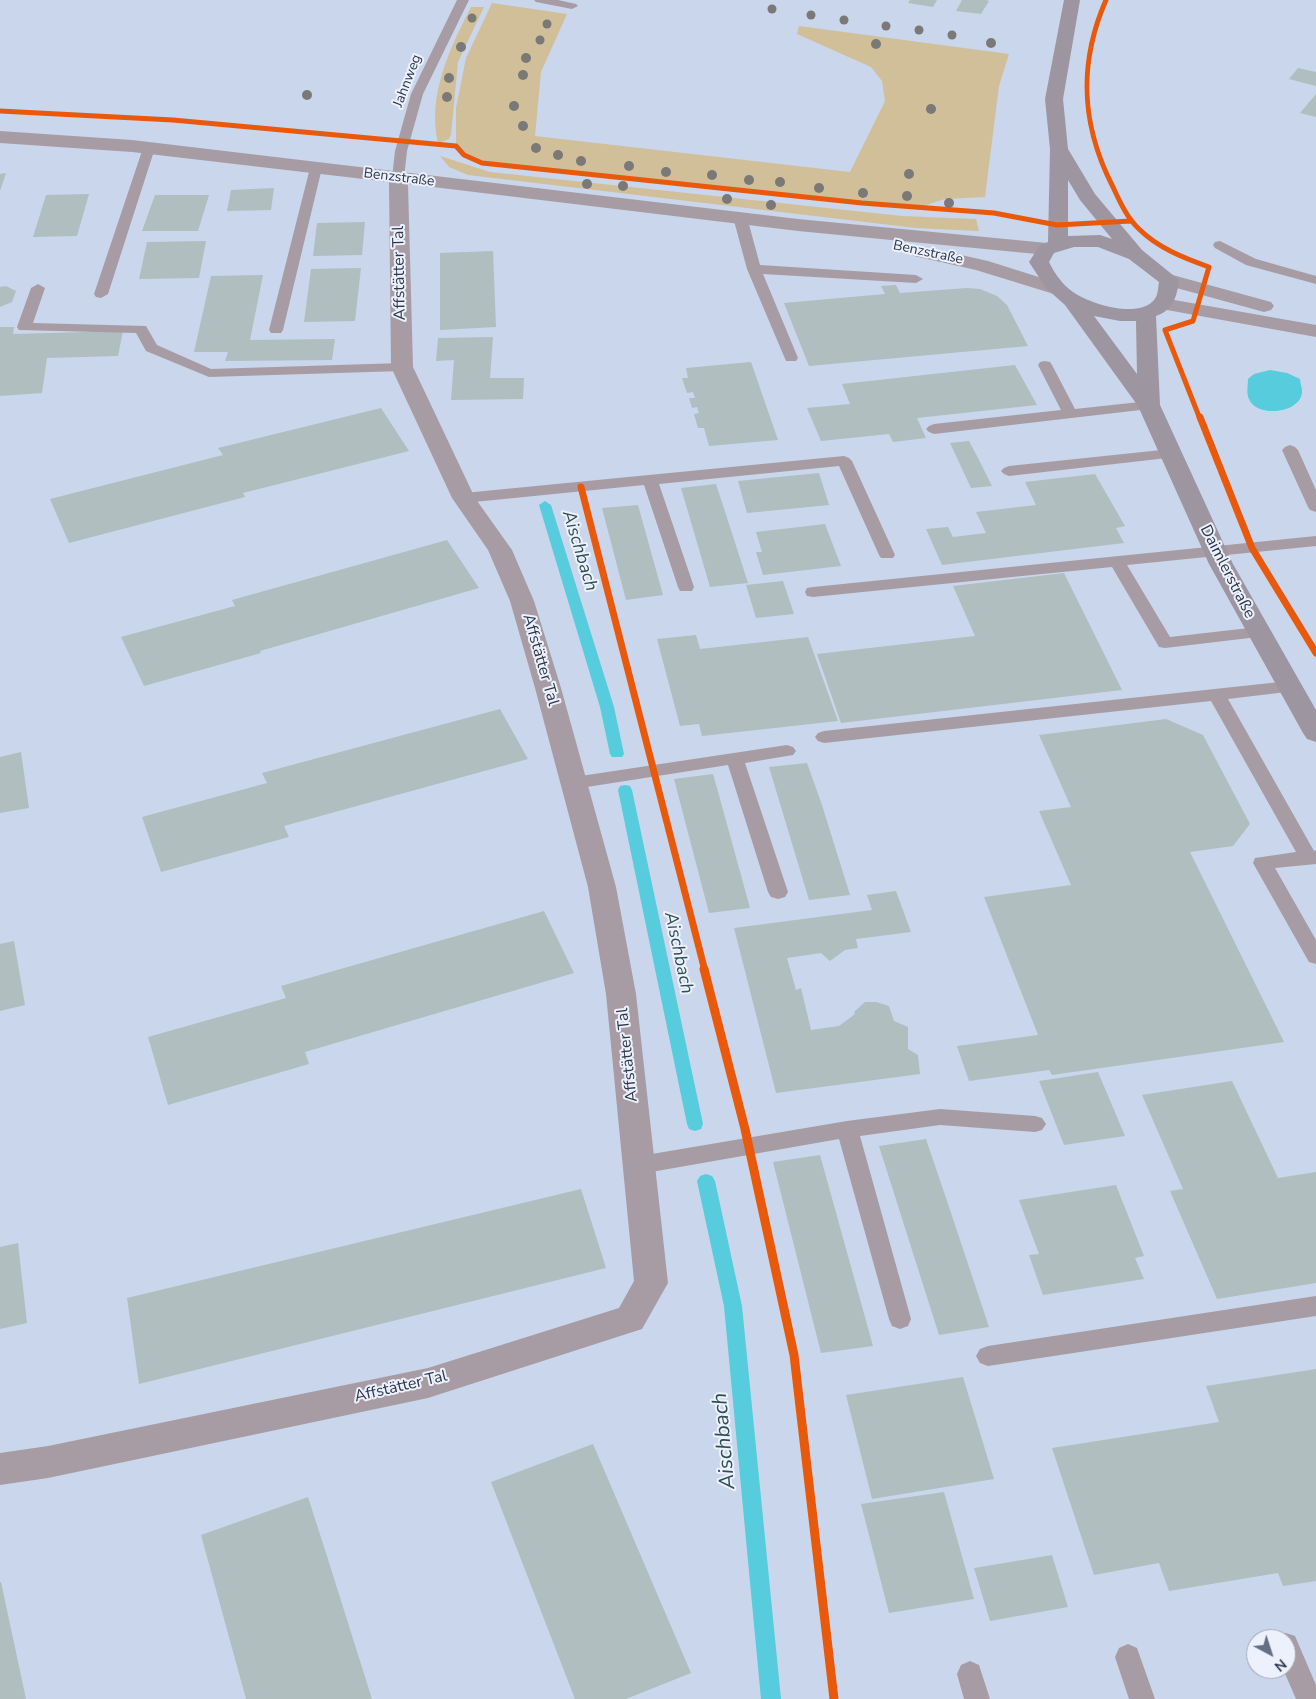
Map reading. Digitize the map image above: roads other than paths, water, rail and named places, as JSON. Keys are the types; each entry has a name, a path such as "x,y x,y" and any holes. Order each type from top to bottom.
{"main road":[{"path":"1072,0 1054,100 1059,149 1052,247 1073,241 1100,241 1136,255"},
{"path":"1059,149 1087,196 1136,255 1169,280"},
{"name":"Daimlerstraße","path":"1052,247 1040,262 1045,275 1065,295 1148,405 1215,552 1316,733"},
{"name":"Daimlerstraße","path":"1148,405 1154,309 1168,294 1169,280"},
{"path":"1065,295 1092,309 1119,315 1154,309"}],"street":[{"name":"Benzstraße","path":"0,137 150,148 798,225 1052,247"},
{"name":"Affstätter Tal","path":"0,1469 48,1462 428,1383 630,1319 651,1283 621,994 602,887 522,601 500,550 464,498 402,367 398,178"},
{"name":"Benzstraße","path":"798,225 981,264 1065,295"},
{"path":"1169,280 1316,321"},
{"path":"1154,309 1316,331"}],"lane":[{"name":"Jahnweg","path":"398,178 401,151 417,94 463,0"},
{"path":"540,0 572,6"},
{"path":"101,294 150,148"},
{"path":"276,330 316,168"},
{"path":"740,217 754,269 791,358"},
{"path":"1220,245 1251,262 1316,280"},
{"path":"1299,266 1316,274"},
{"path":"754,269 916,279"},
{"path":"38,288 24,327 141,329 151,348 209,373 402,367"},
{"path":"1045,365 1070,414"},
{"path":"934,429 1148,405"},
{"path":"1290,450 1316,507"},
{"path":"1009,471 1171,454"},
{"path":"464,498 844,461 888,555"},
{"path":"650,480 686,587"},
{"path":"813,592 1316,541"},
{"path":"1117,562 1165,643 1258,632"},
{"path":"824,737 1289,687"},
{"path":"1217,696 1313,857 1262,863 1316,957"},
{"path":"574,782 786,751"},
{"path":"734,758 778,892"},
{"path":"640,1165 747,1145 940,1117 1035,1124"},
{"path":"847,1129 900,1319"},
{"path":"988,1356 1316,1306"},
{"path":"1128,1657 1142,1699"},
{"path":"1296,1668 1309,1699"},
{"path":"970,1674 977,1699"}],"water":[{"path":"1270,370 1287,373 1300,379 1302,391 1300,399 1295,405 1287,409 1269,411 1253,405 1248,394 1248,379 1254,374"}],"waterway":[{"name":"Aischbach","path":"545,505 607,707 617,754"},
{"name":"Aischbach","path":"625,790 695,1124"},
{"name":"Aischbach","path":"706,1181 733,1306 771,1699"}]}
